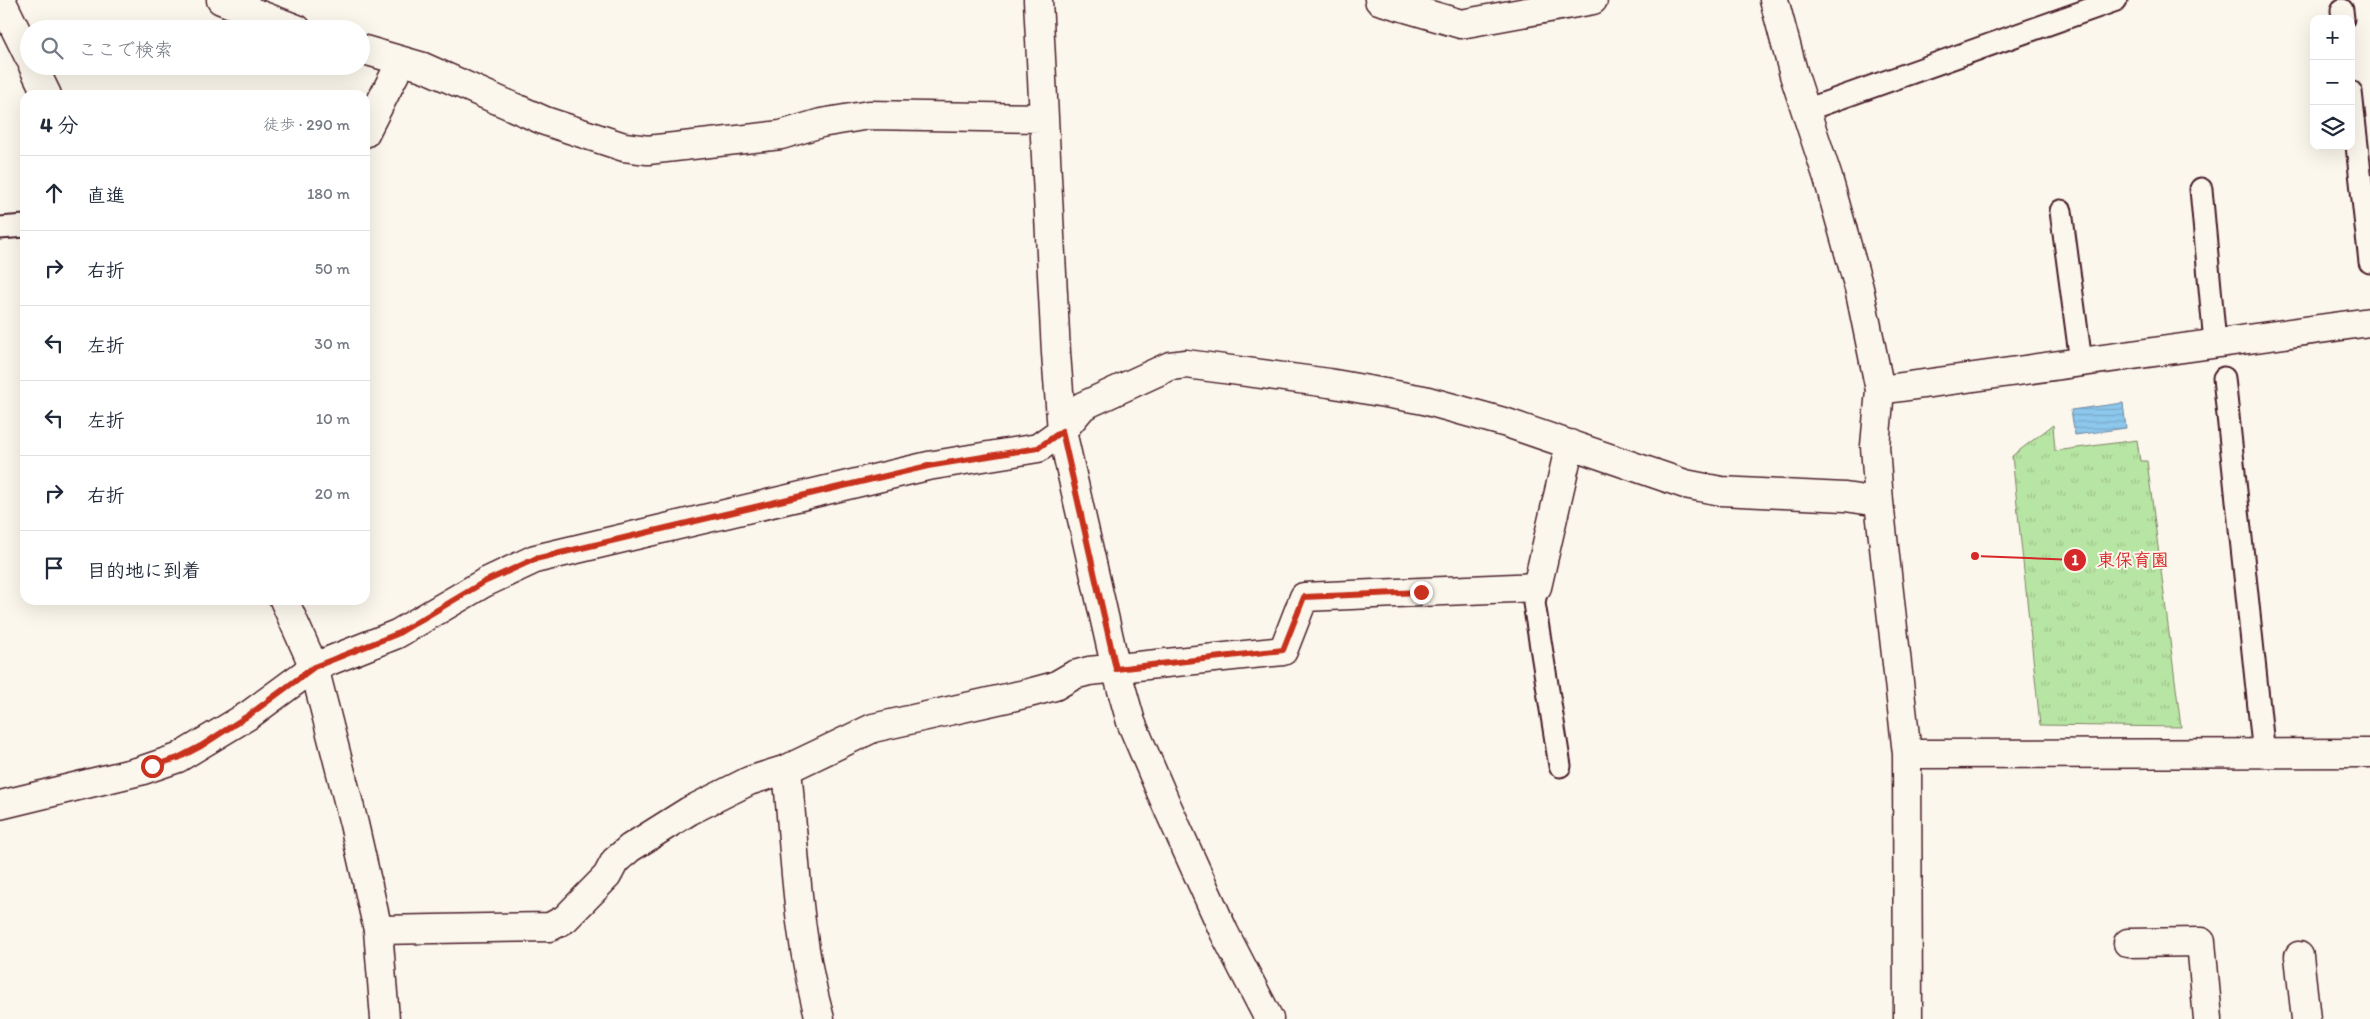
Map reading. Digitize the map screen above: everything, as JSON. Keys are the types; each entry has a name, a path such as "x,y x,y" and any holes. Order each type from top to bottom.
{"street":[{"path":"1,0 20,39"},
{"path":"221,0 273,20"},
{"path":"1038,0 1056,353 1062,431 1116,669 1131,722 1224,932 1269,1019"},
{"path":"1379,0 1461,24 1593,0"},
{"path":"1774,0 1859,288 1880,390 1875,446 1879,502 1907,754 1908,1019"},
{"path":"370,52 423,67 545,121 624,147 648,150 781,135 821,122 869,115 1043,118"},
{"path":"370,123 401,62"},
{"path":"37,75 45,90"},
{"path":"1880,390 2370,322"},
{"path":"0,805 140,771 178,758 249,715 314,667 397,634 484,582 535,559 928,466 1038,448 1062,431 1083,406 1170,366 1186,364 1329,383 1424,400 1506,423 1685,484 1721,491 1844,497 1879,502"},
{"path":"378,930 550,927 565,919 607,876 615,862 630,848 689,811 749,781 788,769 874,728 1029,693 1055,686 1074,675 1089,671 1283,650 1304,597 1537,587 1570,444"},
{"path":"286,605 314,667 354,824 378,930 386,1019"},
{"path":"1907,754 2370,753"},
{"path":"788,769 801,925 813,995 820,1019"},
{"path":"2128,943 2201,942 2208,1019"},
{"path":"2299,956 2306,1019"}],"lane":[{"path":"1806,110 2116,0"},
{"path":"2352,105 2370,262"},
{"path":"2201,189 2215,343"},
{"path":"2061,211 2082,362"},
{"path":"0,228 20,226"},
{"path":"2224,378 2264,754"},
{"path":"1537,587 1534,603 1560,766"}],"green space":[{"path":"2053,425 2055,451 2137,440 2140,461 2147,461 2181,727 2040,725 2012,456"}],"water":[{"path":"2123,403 2126,428 2075,435 2071,410"}],"place":[{"name":"東保育園","path":"1975,556"}],"route":[{"path":"152,766 178,758 201,746 249,715 314,667 397,634 484,582 535,559 928,466 1038,448 1062,431 1116,669 1283,650 1304,597 1421,592"}]}
